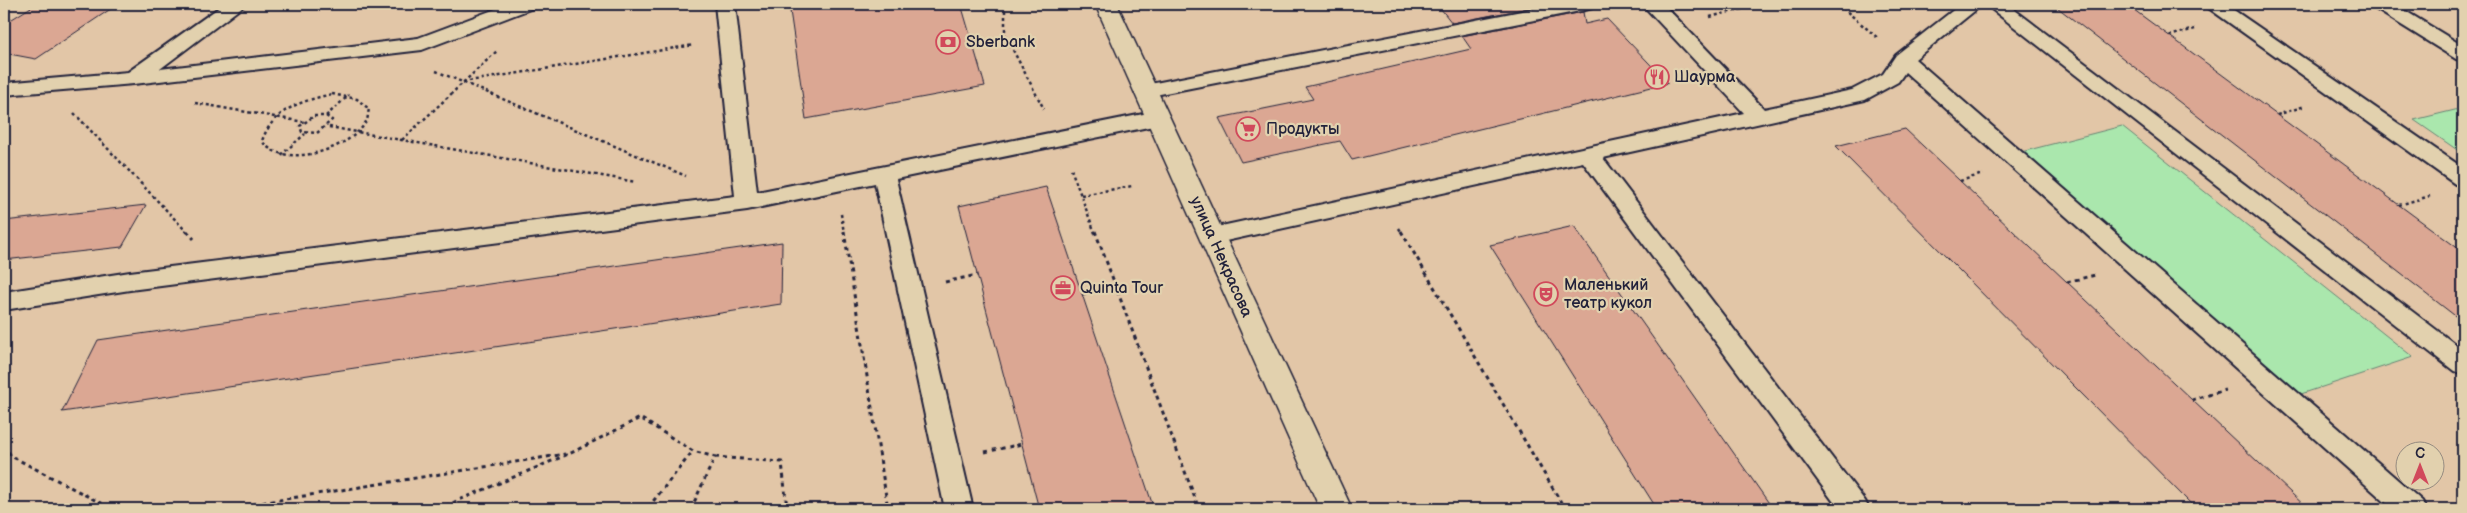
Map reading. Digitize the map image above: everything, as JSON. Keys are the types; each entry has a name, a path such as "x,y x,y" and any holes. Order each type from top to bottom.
{"street":[{"name":"улица Некрасова","path":"1110,4 1145,91 1336,509"}],"lane":[{"path":"134,78 236,4"},
{"path":"4,89 134,78 422,44 526,4"},
{"path":"725,4 747,202"},
{"path":"1145,91 1586,4"},
{"path":"1652,4 1759,116"},
{"path":"1212,236 1858,95 1891,78 1903,59 1973,4"},
{"path":"1995,4 2463,364"},
{"path":"2213,4 2463,178"},
{"path":"2381,4 2463,55"},
{"path":"1903,59 2412,509"},
{"path":"4,301 130,281 747,202 1158,118"},
{"path":"1588,154 1855,509"},
{"path":"884,174 958,509"}],"path":[{"path":"1004,4 1005,35 1060,138 1198,509"},
{"path":"1673,26 1762,4"},
{"path":"1838,4 1903,59"},
{"path":"463,82 729,39"},
{"path":"402,140 504,43"},
{"path":"427,67 692,179"},
{"path":"332,94 349,95 362,100 369,109 367,120 358,132 342,143 300,156 281,155 268,150 262,140 265,129 275,117 291,106 332,94"},
{"path":"326,116 349,95"},
{"path":"72,111 222,269"},
{"path":"305,134 300,129 304,122 314,116 326,116 332,120 329,127"},
{"path":"281,155 305,134 317,133 329,127 641,183"},
{"path":"1062,170 1071,168"},
{"path":"1960,181 1985,174"},
{"path":"1081,195 1132,186"},
{"path":"1382,199 1565,509"},
{"path":"832,213 842,214 891,204"},
{"path":"842,214 888,509"},
{"path":"2067,282 2104,273"},
{"path":"1082,294 1116,287"},
{"path":"2192,400 2231,388"},
{"path":"438,509 571,453 640,418 693,451 715,457 782,462 787,509"},
{"path":"4,445 11,456 112,509"},
{"path":"647,509 693,451"},
{"path":"223,509 571,453"},
{"path":"691,509 715,457"}],"green space":[{"path":"2463,108 2463,154 2414,120"},
{"path":"2122,126 2413,357 2301,394 2021,152"}],"building":[{"path":"36,4 118,4 36,59 4,53 4,24"},
{"path":"789,4 961,4 985,86 806,119"},
{"path":"1437,4 1549,4 1452,23"},
{"path":"2053,4 2126,4 2463,252 2463,322"},
{"path":"1583,12 1585,24 1607,19 1668,83 1352,160 1340,141 1241,162 1219,118 1313,99 1305,87 1471,49 1462,36"},
{"path":"1905,129 2308,509 2196,509 1836,146"},
{"path":"1046,187 1154,509 1039,509 959,206"},
{"path":"146,205 122,247 4,260 4,221"},
{"path":"1574,226 1773,509 1657,509 1490,245"},
{"path":"782,242 781,304 62,412 98,340"}],"place":[{"name":"Sberbank","path":"948,42"},
{"name":"Шаурма","path":"1657,77"},
{"name":"Продукты","path":"1248,129"},
{"name":"Quinta Tour","path":"1063,288"},
{"name":"Маленький театр кукол","path":"1546,294"}]}
